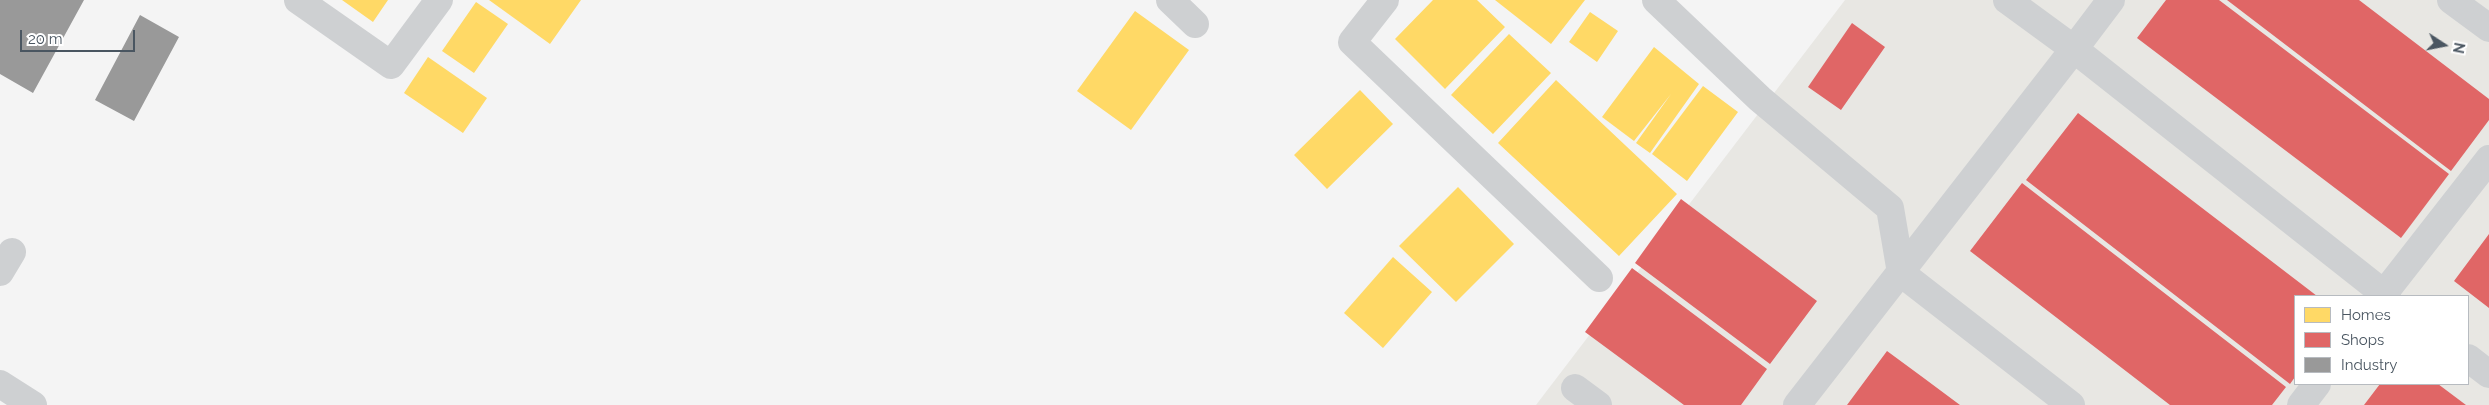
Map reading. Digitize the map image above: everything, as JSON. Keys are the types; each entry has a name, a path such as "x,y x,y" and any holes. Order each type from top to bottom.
{"street":[{"path":"298,0 391,65 439,0"},
{"path":"1170,0 1195,24"},
{"path":"1385,0 1352,42 1599,278"},
{"path":"1656,0 1760,100 1890,208 1901,273 2071,405"},
{"path":"2007,0 2074,49 2385,295 2489,159"},
{"path":"1797,405 2111,0"},
{"path":"2451,0 2489,28"},
{"path":"2469,359 2489,374"},
{"path":"0,384 33,405"},
{"path":"2301,405 2316,385"},
{"path":"1575,388 1598,405"}],"shaded area":[{"path":"1845,0 2489,0 2489,405 1536,405"}],"building: Homes":[{"path":"342,0 388,0 373,22"},
{"path":"489,0 581,0 550,44"},
{"path":"1433,0 1477,0 1505,27 1445,89 1395,39"},
{"path":"1495,0 1585,0 1551,44"},
{"path":"476,2 508,24 474,73 442,51"},
{"path":"1135,11 1189,50 1131,130 1077,91"},
{"path":"1590,12 1618,31 1597,62 1569,42"},
{"path":"1509,34 1551,73 1493,134 1451,95"},
{"path":"1654,47 1699,84 1650,153 1636,143 1671,94 1634,141 1602,117"},
{"path":"428,57 487,98 463,133 404,93"},
{"path":"1556,80 1677,194 1619,256 1498,143"},
{"path":"1703,86 1738,112 1687,181 1652,154"},
{"path":"1360,90 1393,124 1327,189 1294,155"},
{"path":"1458,187 1514,244 1456,302 1399,246"},
{"path":"1393,257 1432,292 1383,348 1344,313"}],"building: Shops":[{"path":"2166,0 2219,0 2449,174 2401,238 2137,38"},
{"path":"2227,0 2359,0 2489,99 2489,120 2451,171"},
{"path":"1852,23 1885,47 1841,110 1808,87"},
{"path":"2078,113 2316,295 2294,295 2294,378 2290,384 2026,180"},
{"path":"2022,183 2286,387 2272,405 2170,405 1970,251"},
{"path":"1681,199 1817,301 1770,364 1635,263"},
{"path":"2489,234 2489,308 2454,281"},
{"path":"1632,268 1767,369 1741,405 1684,405 1585,332"},
{"path":"1887,351 1921,376 1960,405 1847,405"},
{"path":"2379,385 2439,385 2466,405 2364,405"}],"building: Industry":[{"path":"0,0 84,0 33,93 0,74"},
{"path":"140,15 179,37 134,121 95,100"}]}
